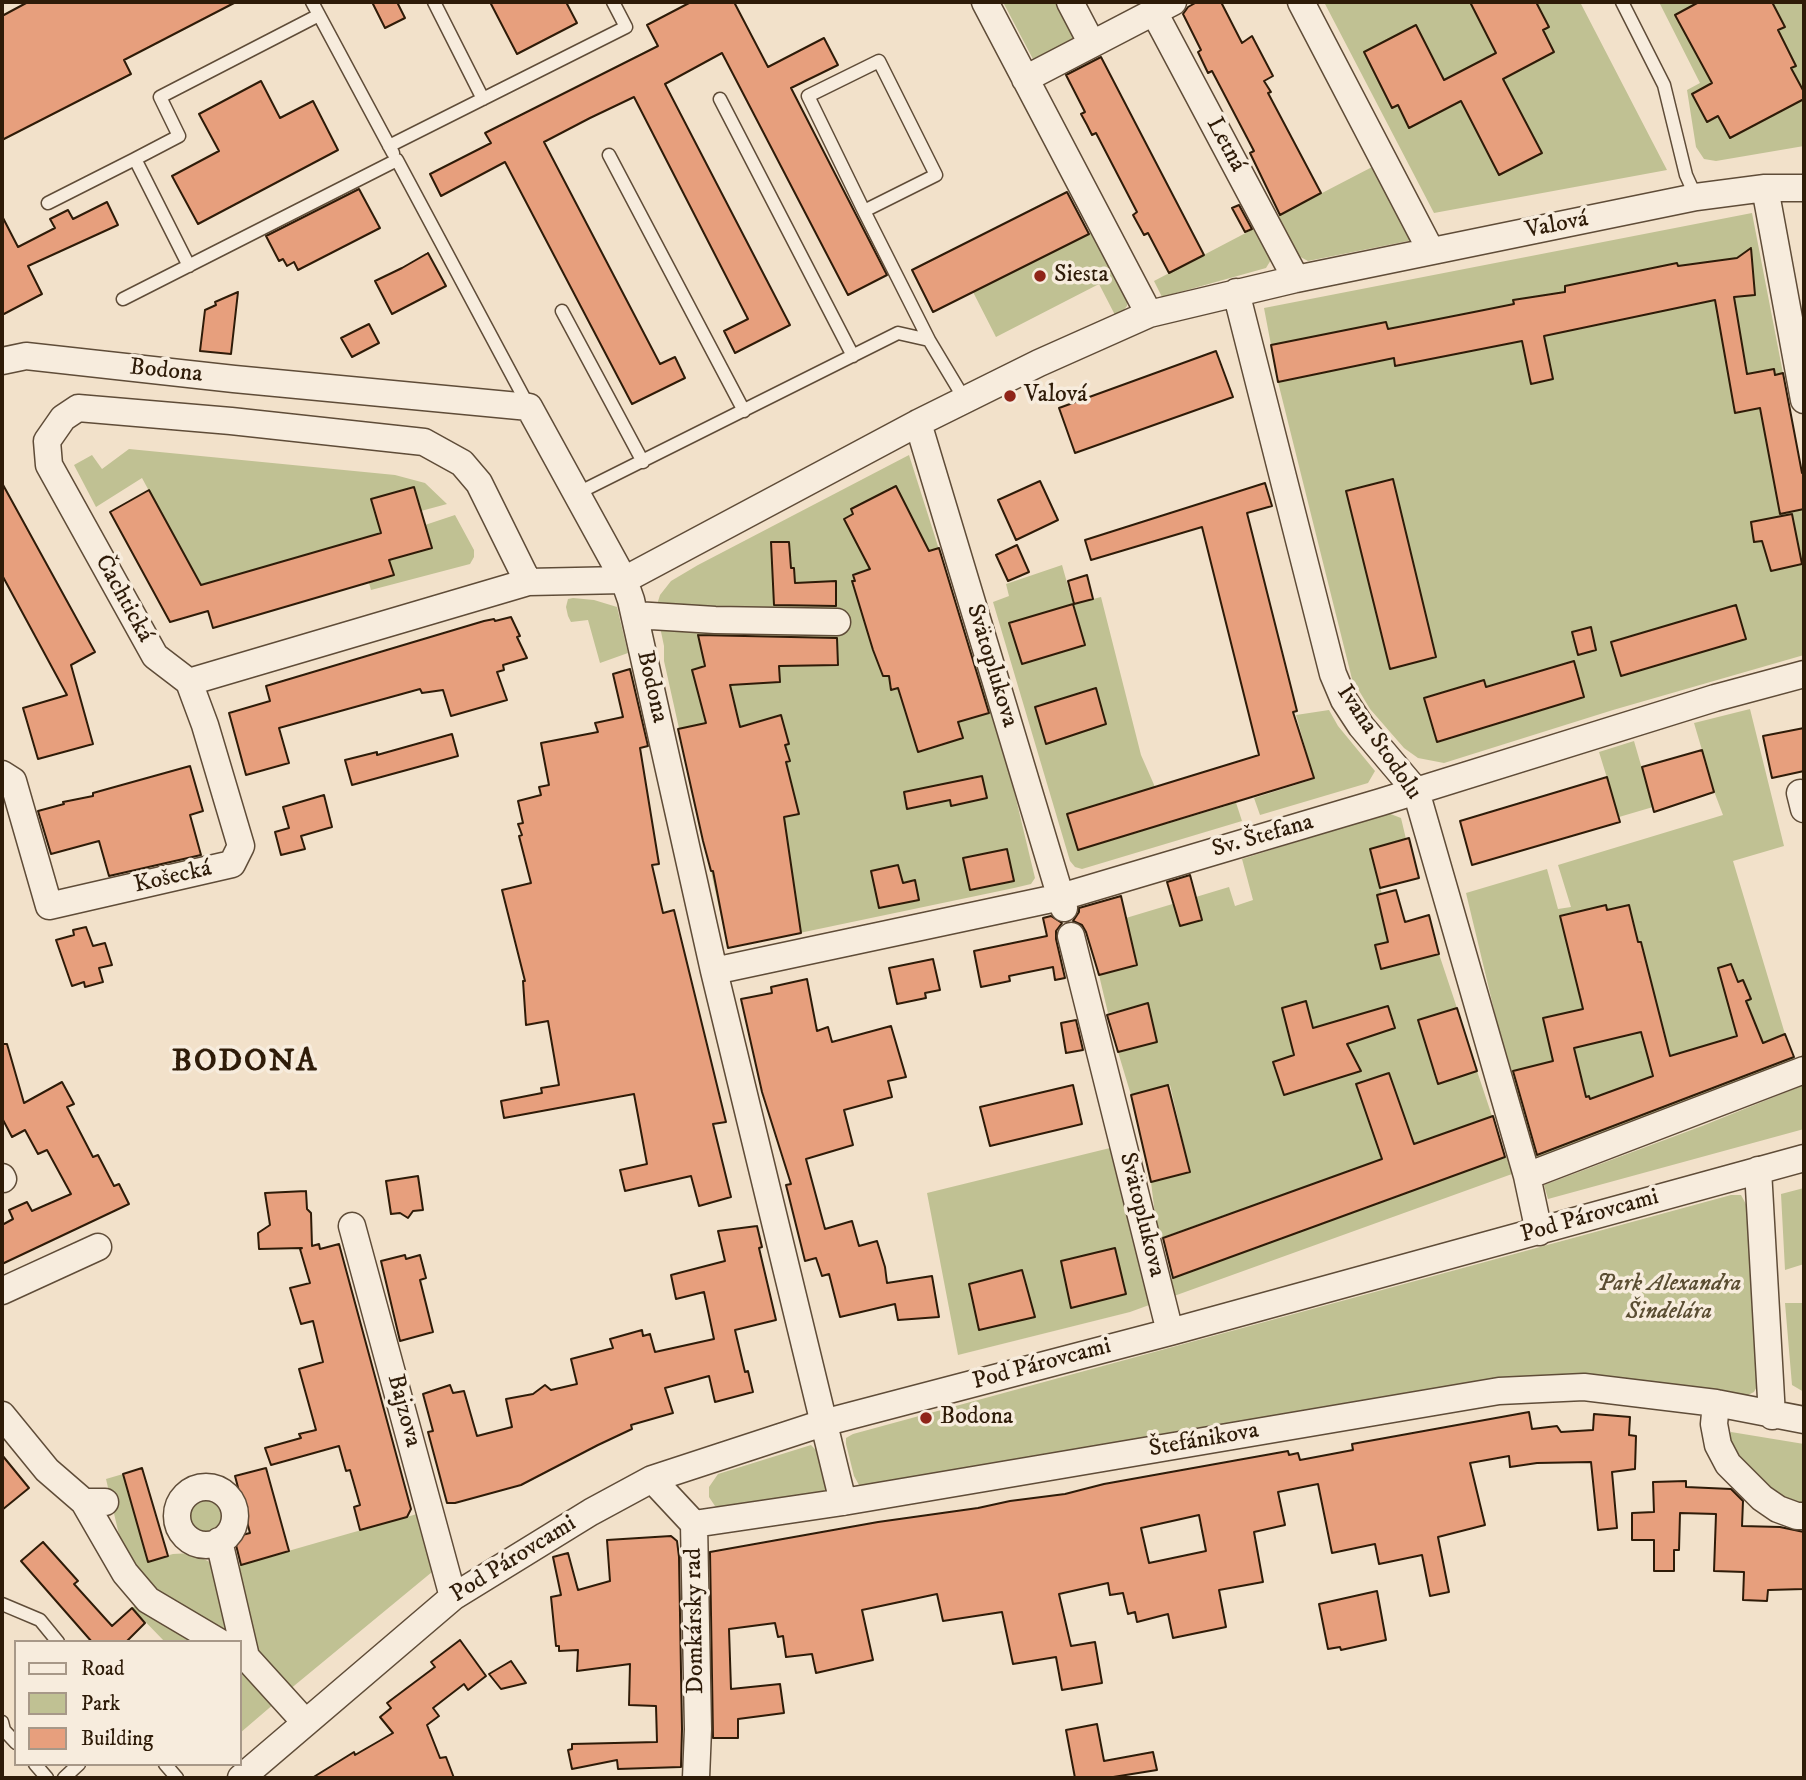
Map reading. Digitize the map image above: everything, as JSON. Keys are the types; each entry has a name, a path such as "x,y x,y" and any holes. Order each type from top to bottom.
{"street":[{"path":"985,2 1149,314"},
{"path":"1070,2 1092,44"},
{"path":"1301,2 1431,251"},
{"name":"Letná","path":"1026,79 1164,7 1296,279"},
{"path":"1765,188 1804,400"},
{"name":"Valová","path":"624,580 918,423 1039,363 1149,314 1296,279 1696,197 1765,188 1804,188"},
{"name":"Ivana Stodolu","path":"1236,292 1333,674 1343,700 1361,726 1416,791 1527,1176 1539,1232"},
{"name":"Bodona","path":"2,361 26,356 529,407 624,580 635,615 714,971 843,1502"},
{"path":"231,421 234,379"},
{"name":"Čachtická","path":"189,682 155,656 49,465 47,441 63,418 78,408 424,442 461,463 479,483 528,582"},
{"name":"Svätoplukova","path":"918,423 1062,903"},
{"path":"189,682 528,582 624,580"},
{"path":"635,615 715,620 837,622"},
{"name":"Sv. Štefana","path":"714,971 1062,903 1715,698 1804,674"},
{"name":"Košecká","path":"2,774 13,781 48,906 232,864 241,846 205,724 189,682"},
{"name":"Svätoplukova","path":"1071,936 1170,1332"},
{"path":"1527,1176 1804,1070"},
{"name":"Pod Párovcami","path":"241,1778 453,1597 591,1512 652,1479 823,1423 1170,1332 1804,1158"},
{"path":"1758,1170 1772,1416"},
{"name":"Bajzova","path":"352,1226 453,1597"},
{"path":"2,1291 97,1247"},
{"name":"Štefánikova","path":"694,1524 843,1502 1500,1391 1584,1387 1716,1403 1772,1416 1804,1420"},
{"path":"1716,1403 1714,1424 1718,1445 1728,1464 1762,1498 1778,1509 1804,1516"},
{"path":"2,1415 47,1470 94,1502 125,1573 148,1600 216,1640"},
{"name":"Domkársky rad","path":"652,1479 694,1524 698,1729 696,1778"},
{"path":"219,1541 240,1640"},
{"path":"243,1656 305,1722"}],"lane":[{"path":"312,2 529,407"},
{"path":"434,2 483,99"},
{"path":"389,146 626,27 613,2"},
{"path":"1622,2 1664,85 1686,175 1696,197"},
{"path":"48,203 179,136 160,97 319,15"},
{"path":"864,211 936,175 879,61 808,96 864,211 929,340 965,400"},
{"path":"720,99 853,356"},
{"path":"609,155 744,411"},
{"path":"135,159 189,266"},
{"path":"123,299 397,160"},
{"path":"562,311 643,462"},
{"path":"576,494 898,333 929,340"},
{"path":"2,1604 40,1620 56,1640"},
{"path":"2,1722 4,1730 14,1741"},
{"path":"64,1778 77,1766"}],"green space":[{"path":"1003,2 1060,2 1080,40 1035,63"},
{"path":"1324,2 1580,2 1667,170 1434,213"},
{"path":"1659,2 1804,2 1804,146 1716,161 1704,159 1696,147 1687,90 1700,83"},
{"path":"1374,166 1413,240 1308,261 1291,252 1274,218"},
{"path":"1752,213 1804,482 1804,655 1613,710 1444,763 1418,758 1404,748 1370,709 1352,679 1278,382 1264,308"},
{"path":"1259,226 1274,255 1266,268 1162,297 1154,281"},
{"path":"1091,232 1127,301 1123,311 1115,315 1099,284 996,337 973,292"},
{"path":"129,449 395,475 425,483 447,504 421,511 414,487 381,533 200,585 142,478 96,507 74,465 92,455 102,469"},
{"path":"909,455 1009,770 1035,878 1031,884 1014,888 728,948 664,661 664,646 656,608 660,595 671,581 698,565"},
{"path":"455,515 474,550 470,564 371,590 369,583 393,575 389,560 431,548 425,525"},
{"path":"1062,565 1073,604 1101,597 1141,755 1155,787 1166,824 1226,806 1215,769 1225,769 1242,821 1082,869 1075,867 1070,861 993,602 1009,596 1006,584"},
{"path":"568,599 594,600 617,607 628,653 600,663 588,620 571,622 568,616"},
{"path":"1750,709 1784,846 1733,861 1796,1064 1534,1165 1519,1114 1466,893 1547,869 1558,909 1571,907 1558,865 1723,815 1694,723"},
{"path":"1329,710 1338,726 1375,771 1368,783 1260,815 1254,798 1314,779 1296,715"},
{"path":"1634,741 1653,807 1619,817 1599,752"},
{"path":"1388,813 1401,818 1406,839 1370,849 1394,940 1375,945 1381,969 1439,954 1457,1008 1418,1021 1438,1083 1477,1071 1492,1116 1449,1132 1461,1173 1507,1157 1512,1174 1174,1296 1169,1279 1244,1251 1230,1213 1158,1239 1151,1182 1190,1172 1170,1085 1131,1095 1118,1052 1157,1042 1148,1004 1108,1013 1099,975 1137,965 1126,918 1229,887 1235,906 1253,900 1242,859"},
{"path":"1804,1085 1804,1129 1548,1199 1544,1185"},
{"path":"1110,1148 1152,1304 1130,1312 958,1355 927,1193"},
{"path":"1804,1188 1804,1264 1785,1270 1781,1194"},
{"name":"Park Alexandra Šindelára","path":"1731,1195 1741,1195 1748,1208 1759,1383 1754,1392 1746,1396 1611,1377 1544,1375 867,1487 859,1485 854,1476 846,1444 846,1438 853,1434"},
{"path":"1785,1303 1804,1303 1804,1392 1792,1385"},
{"path":"1731,1432 1804,1444 1804,1504 1770,1495 1729,1455 1726,1439"},
{"path":"811,1445 816,1450 825,1493 728,1510 715,1506 709,1497 709,1487 718,1474"},
{"path":"123,1474 148,1561 173,1554 191,1553 216,1565 235,1640 150,1596 126,1565 106,1479"},
{"path":"203,1499 216,1504 221,1517 216,1530 203,1535 190,1530 185,1517 190,1504"},
{"path":"417,1514 432,1572 289,1690 258,1651 236,1566"},
{"path":"139,1603 196,1640 163,1640 132,1608"},
{"path":"242,1670 275,1703 242,1731"}],"building":[{"path":"28,2 236,2 124,60 131,74 2,140 2,16"},
{"path":"372,2 397,2 405,18 385,28"},
{"path":"490,2 566,2 577,23 517,54"},
{"path":"691,2 734,2 768,67 824,38 838,65 791,88 887,275 848,295 722,53 665,84 790,325 735,353 724,331 748,319 634,97 590,118 544,142 660,364 675,357 685,378 632,404 505,162 441,196 430,174 491,143 485,133 658,46 647,25"},
{"path":"1197,2 1221,2 1242,43 1252,36 1273,76 1264,81 1271,92 1268,93 1321,193 1280,215 1250,153 1254,151 1212,71 1208,73 1198,52 1201,50 1183,14"},
{"path":"1470,2 1536,2 1549,27 1543,30 1554,52 1503,79 1542,153 1499,175 1461,101 1409,128 1398,105 1392,108 1364,52 1416,25 1444,80 1496,53"},
{"path":"1699,2 1772,2 1785,27 1778,30 1796,66 1791,68 1804,92 1804,99 1730,138 1718,116 1707,122 1692,94 1712,83 1675,15"},
{"path":"1101,57 1204,255 1169,273 1148,233 1144,235 1133,215 1137,212 1096,133 1092,135 1081,114 1085,112 1066,75"},
{"path":"261,81 280,118 313,101 338,150 198,224 172,176 219,151 199,114"},
{"path":"359,189 380,228 298,270 294,262 287,266 283,259 279,261 266,236"},
{"path":"1067,192 1089,234 933,312 912,270"},
{"path":"107,202 118,225 28,266 42,294 2,315 2,216 18,247 55,228 50,219 68,210 73,219"},
{"path":"1239,205 1252,229 1245,232 1232,208"},
{"path":"1751,248 1755,295 1734,297 1747,374 1774,369 1775,375 1783,373 1802,473 1804,472 1804,509 1780,514 1760,408 1735,413 1715,300 1544,336 1553,379 1531,384 1522,341 1395,366 1394,358 1278,382 1271,345 1386,322 1388,329 1514,304 1513,300 1565,292 1565,286 1677,263 1678,266 1737,258"},
{"path":"428,253 446,286 392,314 375,281"},
{"path":"238,292 231,354 200,351 205,310 216,305 215,302"},
{"path":"369,324 379,343 352,357 341,338"},
{"path":"1216,351 1233,397 1075,453 1059,408"},
{"path":"1393,479 1436,657 1390,669 1346,491"},
{"path":"1040,481 1058,520 1016,540 998,500"},
{"path":"2,483 95,652 71,665 93,744 38,759 23,708 67,695 2,575"},
{"path":"1265,483 1272,506 1247,513 1297,711 1293,712 1314,778 1078,850 1067,814 1259,755 1202,527 1091,560 1085,540"},
{"path":"896,486 929,551 939,548 989,713 958,722 963,738 918,752 898,688 891,690 889,676 883,676 873,650 852,581 855,581 853,575 870,569 844,519 853,514 851,509"},
{"path":"414,487 432,548 389,560 394,575 213,628 208,611 170,622 110,512 149,490 201,585 381,533 371,499"},
{"path":"1792,514 1802,564 1771,571 1762,541 1754,542 1751,522"},
{"path":"771,542 789,542 795,583 836,581 836,606 774,605"},
{"path":"1017,545 1029,572 1008,581 996,555"},
{"path":"1087,575 1093,599 1074,604 1068,581"},
{"path":"1073,604 1085,645 1022,664 1009,623"},
{"path":"1736,605 1746,639 1621,676 1611,642"},
{"path":"511,617 527,658 503,665 504,670 497,672 507,700 451,716 443,690 422,693 420,689 279,728 289,763 246,775 229,713 270,701 266,686 484,621"},
{"path":"1591,627 1596,650 1578,655 1572,632"},
{"path":"698,635 837,638 838,665 779,666 780,682 730,685 740,727 781,715 789,744 785,745 790,761 786,762 799,814 784,817 801,933 728,948 713,871 703,841 678,729 706,723 692,670 705,666"},
{"path":"1574,661 1584,697 1437,742 1424,698 1484,680 1486,687"},
{"path":"630,669 648,746 640,748 659,864 652,865 663,913 674,910 726,1122 713,1124 731,1197 699,1206 691,1176 625,1191 620,1170 647,1164 634,1094 504,1118 501,1101 542,1093 541,1088 559,1085 548,1021 526,1025 525,981 502,890 531,883 519,836 522,835 518,824 523,823 518,801 541,795 539,787 549,785 541,743 598,732 595,723 623,717 613,674"},
{"path":"1096,688 1106,724 1046,744 1035,707"},
{"path":"1804,728 1804,771 1772,778 1763,736"},
{"path":"452,734 458,756 352,785 345,760 377,752 377,755"},
{"path":"1702,750 1714,792 1654,812 1642,767"},
{"path":"190,766 203,811 190,815 201,855 109,876 99,841 51,854 38,811"},
{"path":"982,776 987,798 951,806 950,800 907,809 904,792"},
{"path":"1607,777 1620,822 1472,865 1460,821"},
{"path":"324,795 332,827 301,836 305,849 281,855 275,832 289,828 283,807"},
{"path":"1409,838 1419,878 1380,888 1370,849"},
{"path":"1007,849 1014,881 970,890 963,858"},
{"path":"898,865 903,883 915,880 919,900 879,908 871,871"},
{"path":"1190,875 1202,920 1180,926 1167,882"},
{"path":"1396,890 1405,922 1429,915 1439,954 1381,969 1375,945 1388,942 1377,895"},
{"path":"1121,896 1137,965 1099,975 1086,932 1082,925 1073,921 1079,908"},
{"path":"1606,905 1607,910 1629,905 1670,1056 1737,1036 1718,968 1731,964 1738,982 1743,980 1751,999 1746,1001 1763,1043 1785,1034 1794,1057 1537,1155 1513,1071 1553,1061 1543,1018 1583,1009 1560,916","holes":["1641,1032 1653,1076 1590,1099 1589,1096 1586,1097 1574,1048"]},
{"path":"1051,916 1062,923 1056,931 1056,939 1065,978 1055,980 1053,967 1009,976 1010,981 981,987 974,951 1047,936 1043,918"},
{"path":"86,927 93,946 105,943 112,965 99,968 103,982 85,987 84,982 72,986 56,940 74,935 73,930"},
{"path":"933,959 940,990 925,993 926,998 897,1004 889,968"},
{"path":"807,979 817,1031 828,1027 832,1042 891,1026 906,1077 888,1081 892,1097 844,1110 853,1145 806,1159 825,1229 852,1221 859,1246 877,1241 887,1283 932,1276 939,1317 898,1320 895,1304 840,1317 829,1274 822,1276 816,1258 805,1261 786,1185 791,1184 762,1092 741,999 772,993 771,987"},
{"path":"1306,1001 1313,1028 1388,1006 1395,1028 1347,1044 1361,1071 1284,1095 1273,1062 1294,1055 1282,1008"},
{"path":"1148,1003 1157,1042 1118,1052 1107,1015"},
{"path":"1457,1008 1477,1071 1438,1084 1418,1020"},
{"path":"1076,1020 1083,1050 1066,1053 1061,1023"},
{"path":"2,1044 7,1044 24,1103 62,1082 74,1104 67,1107 93,1157 98,1155 114,1186 119,1184 129,1204 2,1264 2,1225 13,1219 9,1210 27,1202 32,1211 71,1194 47,1150 38,1154 25,1130 12,1137 2,1118"},
{"path":"1389,1073 1414,1144 1493,1116 1505,1157 1173,1278 1163,1238 1382,1159 1356,1084"},
{"path":"1073,1085 1082,1124 990,1146 980,1107"},
{"path":"1168,1085 1190,1172 1151,1182 1131,1095"},
{"path":"418,1176 423,1210 413,1211 408,1218 400,1213 391,1214 386,1181"},
{"path":"306,1191 307,1209 311,1213 312,1246 319,1244 320,1249 339,1244 411,1509 407,1517 360,1530 354,1507 360,1505 350,1470 346,1471 339,1446 271,1465 265,1448 301,1438 299,1434 316,1430 299,1369 323,1362 313,1321 301,1324 290,1288 310,1283 300,1249 302,1248 259,1249 258,1233 270,1225 265,1193"},
{"path":"757,1226 762,1247 759,1248 776,1320 735,1330 745,1372 748,1371 753,1392 715,1402 709,1376 665,1388 673,1413 631,1425 632,1429 521,1485 447,1503 428,1432 433,1431 423,1394 450,1385 453,1393 464,1391 477,1436 512,1427 506,1399 533,1394 545,1385 551,1390 577,1384 571,1359 613,1348 610,1339 642,1330 643,1336 650,1334 655,1352 714,1339 704,1292 676,1299 671,1275 725,1261 718,1231"},
{"path":"1115,1248 1126,1294 1071,1308 1061,1261"},
{"path":"405,1255 406,1259 420,1255 426,1278 420,1280 433,1332 400,1341 381,1261"},
{"path":"1022,1270 1035,1317 979,1330 969,1284"},
{"path":"1529,1412 1532,1429 1557,1426 1561,1432 1593,1430 1594,1414 1630,1417 1629,1435 1636,1436 1635,1469 1612,1472 1617,1528 1598,1530 1591,1462 1537,1463 1510,1467 1509,1456 1470,1463 1485,1525 1438,1537 1449,1592 1430,1596 1422,1555 1379,1564 1375,1544 1332,1553 1318,1484 1278,1492 1285,1525 1254,1532 1263,1582 1219,1590 1226,1627 1173,1638 1168,1614 1137,1622 1135,1612 1128,1614 1123,1593 1110,1595 1108,1583 1059,1594 1071,1646 1095,1642 1102,1683 1062,1690 1056,1657 1013,1664 1002,1612 943,1621 937,1594 862,1610 873,1660 816,1673 812,1654 786,1657 783,1636 778,1637 775,1623 729,1629 731,1689 780,1684 784,1713 738,1719 738,1738 713,1738 710,1552 878,1522 1065,1494 1104,1484 1288,1451 1289,1455 1298,1453 1300,1460 1353,1450 1352,1444","holes":["1199,1515 1206,1551 1149,1563 1141,1528"]},
{"path":"2,1455 29,1488 2,1510"},
{"path":"142,1468 168,1556 148,1562 123,1474"},
{"path":"266,1468 289,1551 241,1565 234,1537 250,1533 235,1476"},
{"path":"1686,1481 1686,1487 1731,1489 1743,1501 1742,1526 1780,1527 1804,1532 1804,1589 1768,1590 1767,1601 1743,1600 1744,1572 1714,1571 1716,1514 1680,1513 1679,1550 1674,1550 1674,1571 1654,1571 1654,1540 1632,1540 1632,1513 1654,1512 1653,1482"},
{"path":"671,1536 677,1541 679,1557 681,1767 618,1769 617,1760 572,1769 568,1750 572,1749 572,1744 657,1742 656,1706 629,1705 630,1664 577,1671 578,1650 559,1651 559,1646 556,1646 551,1597 561,1595 553,1557 568,1553 578,1590 610,1581 607,1540"},
{"path":"43,1542 78,1581 74,1584 112,1626 132,1608 145,1623 128,1640 90,1640 21,1561"},
{"path":"1377,1591 1386,1640 1341,1650 1340,1647 1328,1649 1319,1604"},
{"path":"460,1640 486,1676 468,1690 464,1684 433,1708 439,1716 427,1725 440,1758 446,1757 454,1778 312,1778 354,1752 355,1755 393,1733 380,1717 391,1708 387,1703 435,1667 431,1662"},
{"path":"511,1661 526,1683 501,1689 489,1674"},
{"path":"1097,1724 1104,1761 1153,1752 1157,1770 1107,1778 1075,1778 1066,1730"}],"place":[{"name":"Siesta","path":"1040,276"},
{"name":"Valová","path":"1010,396"},
{"name":"Bodona","path":"926,1418"}],"district":[{"name":"BODONA","path":"245,1063"}]}
